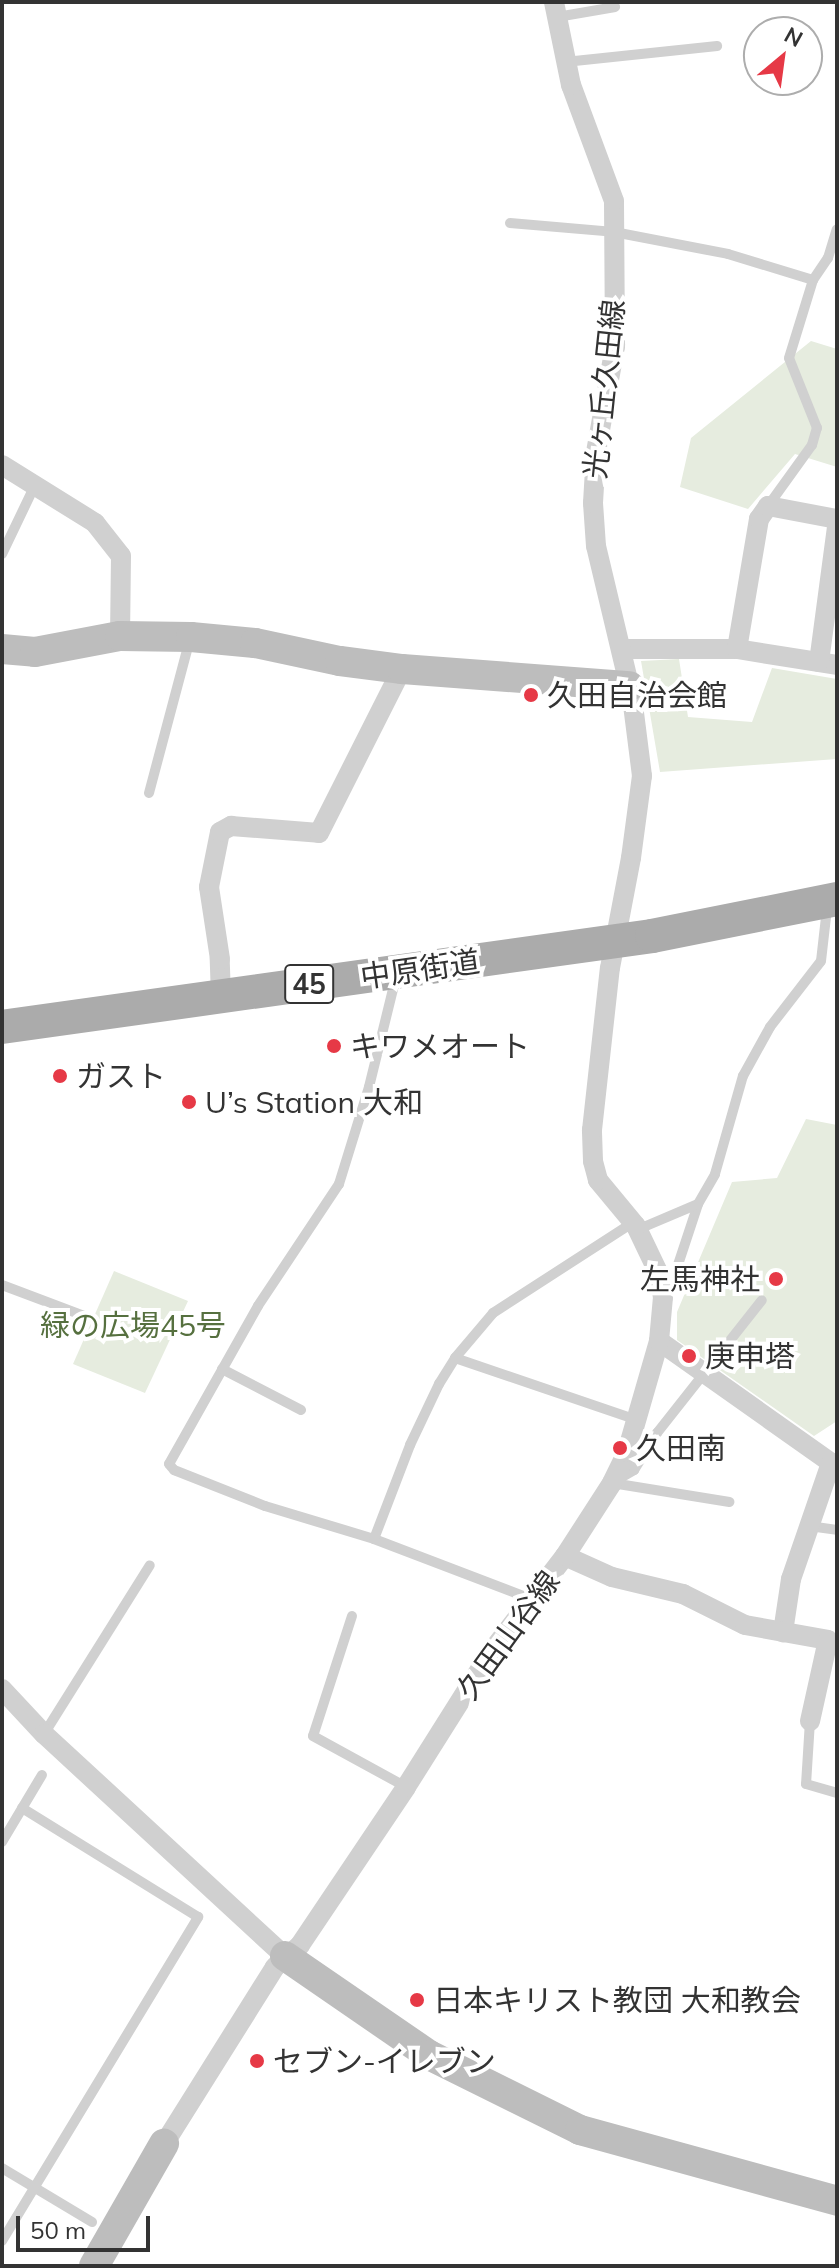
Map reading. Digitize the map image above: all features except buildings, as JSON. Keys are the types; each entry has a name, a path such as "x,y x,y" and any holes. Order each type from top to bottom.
{"main road":[{"name":"中原街道","path":"2,1027 616,941 832,900"}],"street":[{"name":"光ヶ丘久田線","path":"555,9 565,62 614,201 615,346 596,452 593,503 596,546 622,649 642,776 616,941"},
{"path":"2,465 95,523 121,556 120,636"},
{"path":"737,649 759,519 768,506 837,519"},
{"path":"622,649 737,649 828,664 837,527"},
{"path":"2,649 35,652 120,636 191,637 255,643 340,661 402,669 629,686"},
{"path":"221,997 220,959 209,887 220,832 231,826 319,833 402,669"},
{"name":"久田山谷線","path":"94,2266 164,2144 285,1956 300,1945 406,1787 491,1652 565,1556 612,1483 637,1420 659,1341 663,1297 658,1272 636,1226 598,1180 593,1161 592,1130 610,968 616,941"},
{"path":"659,1341 834,1463 791,1579 783,1632"},
{"path":"565,1556 612,1577 683,1594 745,1625 832,1641 810,1721"},
{"path":"2,1689 44,1734 285,1956 429,2055 580,2130 835,2196"}],"lane":[{"path":"555,9 615,7"},
{"path":"565,62 717,46"},
{"path":"510,223 614,232 728,254 813,280"},
{"path":"768,506 812,445 817,428 789,358 813,280 828,258 837,229"},
{"path":"2,554 35,485"},
{"path":"149,793 191,637"},
{"path":"661,1316 698,1204 715,1174 743,1076 770,1027 821,961 832,900"},
{"path":"398,972 369,1087 339,1184 258,1306 169,1464 174,1470 265,1506 374,1539 531,1599"},
{"path":"374,1539 410,1445 455,1358 499,1309 626,1227 646,1226 698,1204"},
{"path":"2,1285 90,1318"},
{"path":"612,1483 634,1470 657,1433 762,1300"},
{"path":"455,1358 637,1420"},
{"path":"222,1369 301,1410"},
{"path":"612,1483 729,1502"},
{"path":"809,1526 837,1530"},
{"path":"44,1734 150,1565"},
{"path":"352,1616 313,1736 406,1787"},
{"path":"810,1721 806,1784 837,1793"},
{"path":"2,1842 42,1775"},
{"path":"2,2241 198,1917 22,1808"},
{"path":"2,2168 92,2222"}],"green space":[{"path":"811,341 837,349 837,467 795,454 748,509 680,487 691,438"},
{"path":"679,659 688,717 752,722 772,668 837,679 837,759 660,772 641,661"},
{"path":"806,1119 837,1125 837,1421 814,1436 677,1340 677,1312 732,1182 777,1178"},
{"name":"緑の広場45号","path":"114,1271 188,1301 145,1393 73,1364"}],"place":[{"name":"久田自治会館","path":"531,695"},
{"name":"キワメオート","path":"334,1046"},
{"name":"ガスト","path":"60,1076"},
{"name":"U’s Station 大和","path":"189,1102"},
{"name":"左馬神社","path":"776,1279"},
{"name":"庚申塔","path":"689,1356"},
{"name":"久田南","path":"620,1448"},
{"name":"日本キリスト教団 大和教会","path":"417,2000"},
{"name":"セブン-イレブン","path":"257,2061"}]}
